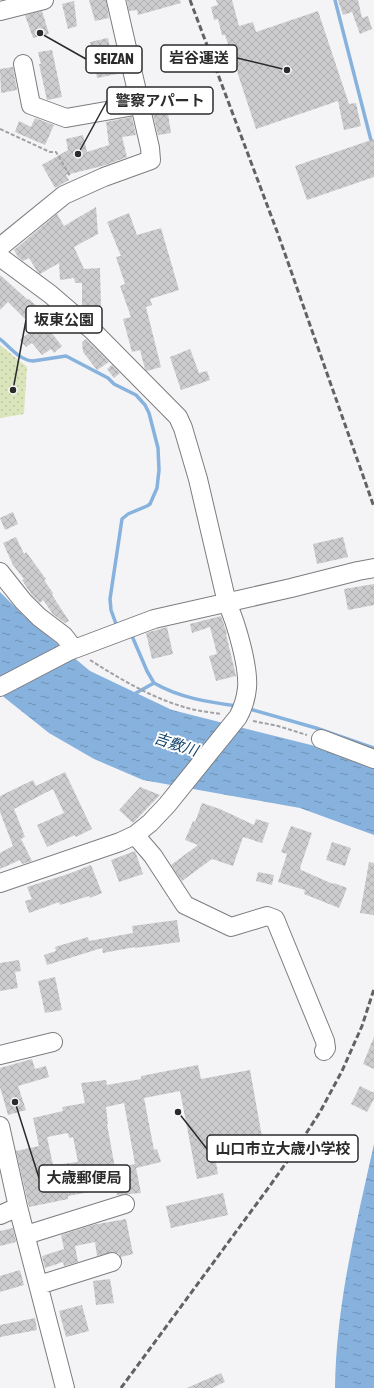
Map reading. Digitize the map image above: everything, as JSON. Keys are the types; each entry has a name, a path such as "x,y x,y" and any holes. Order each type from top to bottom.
{"street":[{"path":"0,11 44,0"},
{"path":"0,247 64,195 104,177 151,160 150,148 116,0"},
{"path":"23,64 32,105 66,118 140,106"},
{"path":"0,257 50,294 93,331 178,417 183,428 198,479 227,603 232,615 247,675 247,688 243,708 177,793 150,823 135,835 120,842 0,883"},
{"path":"0,687 71,650 154,618 227,603 374,568"},
{"path":"0,572 23,601 64,636 71,650"},
{"path":"321,739 374,759"},
{"path":"135,835 153,856 185,905 231,927 267,916 274,919 325,1041 326,1048 324,1051"},
{"path":"0,1055 53,1042"},
{"path":"0,1126 18,1207 65,1388"},
{"path":"26,1235 125,1204"},
{"path":"0,1215 18,1207"},
{"path":"39,1285 112,1262"}],"path":[{"path":"0,129 50,152 56,152 77,189"},
{"path":"71,650 155,697 186,708 235,720 278,726 321,739"}],"green space":[{"path":"0,345 27,367 24,414 0,418"}],"water":[{"name":"吉敷川","path":"0,592 24,616 90,671 172,710 331,750 374,767 374,835 300,808 143,780 94,759 49,733 0,694"},
{"path":"374,1144 374,1388 335,1388 336,1357 343,1296 354,1235"}],"building":[{"path":"89,0 106,0 109,18 95,21"},
{"path":"127,0 180,0 181,3 138,15 137,10 129,11"},
{"path":"216,0 232,0 239,26 253,22 256,32 318,11 349,104 356,103 361,126 344,130 338,101 256,129 225,35 222,35 218,19 214,20 211,7 218,5"},
{"path":"338,0 358,0 362,18 368,16 372,29 360,34 352,12 343,15"},
{"path":"74,1 77,26 68,29 62,4"},
{"path":"42,11 49,34 33,38 25,15"},
{"path":"108,38 111,53 117,52 122,73 97,78 90,42"},
{"path":"52,50 62,97 47,100 39,64 41,64 38,52"},
{"path":"13,67 17,90 1,93 0,69"},
{"path":"165,95 171,133 158,135 149,98"},
{"path":"132,117 136,135 122,137 127,157 106,165 66,175 69,180 55,188 42,165 68,150 66,139 83,135 87,152 109,145 106,122"},
{"path":"35,118 54,125 45,145 15,132 19,121 31,127"},
{"path":"374,139 374,177 307,200 295,166"},
{"path":"96,207 98,234 74,247 84,269 100,268 101,309 84,309 82,308 82,283 75,283 74,278 60,280 59,263 40,274 29,258 23,261 18,257 14,250 57,214 64,226"},
{"path":"129,213 137,235 161,228 179,290 150,299 152,305 146,307 161,367 147,371 145,369 140,350 132,352 123,319 131,317 120,286 125,284 116,257 121,256 107,222"},
{"path":"0,275 44,313 50,308 59,315 46,326 62,346 54,353 51,349 42,355 32,343 26,347 20,340 34,328 8,302 0,310"},
{"path":"86,339 109,362 97,370 83,352 82,342"},
{"path":"190,349 199,373 207,371 210,380 181,390 170,357"},
{"path":"112,365 120,373 114,378 107,369"},
{"path":"13,512 18,524 5,530 0,518"},
{"path":"16,537 24,554 26,552 46,579 44,580 53,593 52,595 69,621 65,623 53,614 43,600 40,603 32,595 22,580 24,579 13,565 3,543"},
{"path":"343,537 348,557 317,564 313,544"},
{"path":"374,584 374,605 348,610 344,589"},
{"path":"221,616 227,634 236,676 216,681 209,656 217,654 210,627 192,633 190,624"},
{"path":"167,627 173,654 152,659 146,633"},
{"path":"65,772 92,829 76,837 75,835 47,847 37,825 64,813 53,789 14,809 25,837 21,839 32,861 22,864 20,860 0,869 0,853 13,846 0,812 0,796 33,780 36,786"},
{"path":"140,787 160,795 133,823 119,810"},
{"path":"202,803 220,809 254,825 256,819 269,823 262,843 243,837 233,866 212,859 182,881 171,865 198,845 185,840 193,821 195,822"},
{"path":"291,826 312,833 300,868 301,870 333,884 334,883 347,888 339,908 304,894 305,890 278,882 287,854 281,852"},
{"path":"332,842 351,848 345,866 326,860"},
{"path":"135,851 143,874 119,882 111,860"},
{"path":"369,862 374,863 374,915 360,913"},
{"path":"91,865 102,893 90,898 89,896 60,905 59,902 29,913 25,901 32,899 27,887"},
{"path":"258,872 274,875 272,885 256,881"},
{"path":"177,920 180,942 135,947 103,953 102,948 47,965 44,955 56,951 55,947 88,937 89,941 133,933 132,926"},
{"path":"19,960 21,971 15,972 18,988 0,991 0,963"},
{"path":"55,977 62,1010 45,1013 38,981"},
{"path":"374,1037 374,1069 363,1064"},
{"path":"32,1059 35,1069 46,1066 49,1077 18,1086 26,1110 8,1115 0,1087 0,1068"},
{"path":"198,1065 201,1079 250,1070 264,1148 215,1157 218,1174 197,1179 180,1091 144,1098 154,1150 157,1149 161,1162 136,1168 141,1193 117,1195 116,1187 68,1196 68,1199 29,1207 16,1151 39,1146 33,1118 63,1111 62,1107 85,1103 81,1083 106,1080 107,1085 141,1079 141,1076","holes":["124,1103 135,1164 115,1168 107,1124 106,1107","68,1133 69,1138 73,1137 78,1162 53,1165 47,1137"]},
{"path":"360,1086 374,1093 374,1099 367,1112 351,1104"},
{"path":"223,1193 228,1215 171,1228 166,1206"},
{"path":"126,1219 133,1254 121,1257 119,1254 114,1252 97,1256 95,1242 75,1246 78,1262 64,1266 63,1262 45,1268 42,1256 64,1249 61,1235 92,1225"},
{"path":"13,1228 16,1242 0,1246 0,1231"},
{"path":"20,1270 24,1285 0,1292 0,1276"},
{"path":"110,1279 114,1303 96,1305 93,1281"},
{"path":"82,1305 89,1331 66,1337 59,1311"},
{"path":"35,1318 37,1330 0,1337 0,1325"},
{"path":"221,1373 225,1382 212,1388 187,1388"}],"waterway":[{"path":"335,0 374,152"},
{"path":"0,339 15,353 28,360 33,361 66,356 108,378 114,384 136,395 145,405 149,413 158,448 159,470 157,488 150,504 128,514 122,519 110,599 111,610 116,624"},
{"path":"132,636 147,671 154,683"},
{"path":"136,693 154,683 184,696 237,706"},
{"path":"253,710 316,728 374,748"}],"railway":[{"path":"190,0 278,234 374,507"},
{"path":"121,1388 269,1187 320,1112 342,1071 362,1026 374,989"}],"place":[{"name":"SEIZAN","path":"40,33"},
{"name":"岩谷運送","path":"287,70"},
{"name":"警察アパート","path":"78,154"},
{"name":"坂東公園","path":"13,390"},
{"name":"大歳郵便局","path":"15,1102"},
{"name":"山口市立大歳小学校","path":"178,1112"}]}
